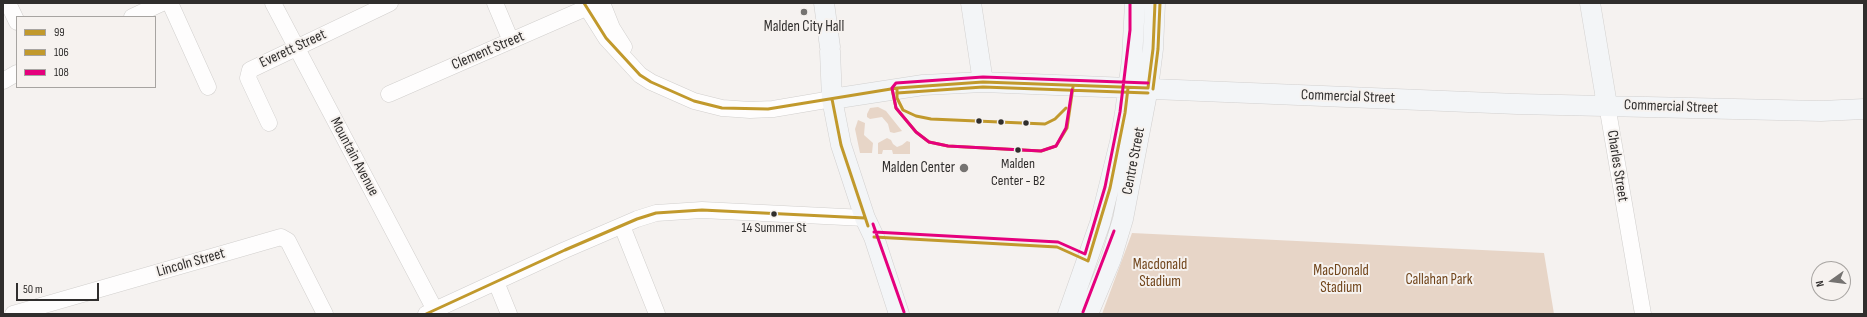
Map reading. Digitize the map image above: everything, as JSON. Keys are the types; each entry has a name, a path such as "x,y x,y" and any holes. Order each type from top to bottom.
{"main road":[{"path":"824,3 830,49 832,99 841,145 897,313"},
{"path":"971,3 983,82"},
{"name":"Centre Street","path":"1088,314 1110,259 1123,219 1138,88 1135,3"},
{"name":"Centre Street","path":"1068,314 1088,261 1106,204 1123,128 1153,49 1155,3"},
{"name":"Charles Street","path":"1590,3 1607,105"},
{"name":"Commercial Street","path":"832,99 923,85 983,82 1517,104 1821,111 1864,109"}],"street":[{"path":"8,3 16,20"},
{"path":"134,16 162,3"},
{"path":"170,3 208,87"},
{"name":"Mountain Avenue","path":"273,3 366,181 430,312"},
{"name":"Everett Street","path":"269,123 248,78 248,72 251,69 390,3"},
{"path":"495,3 511,42"},
{"path":"602,3 612,28 627,51 672,91"},
{"path":"585,6 606,38 640,75 651,82 705,104 744,110 773,109 832,99"},
{"name":"Clement Street","path":"389,94 511,42 585,6"},
{"path":"3,81 16,74"},
{"name":"Charles Street","path":"1607,105 1643,314"},
{"path":"430,312 650,214 676,210 719,210 867,222"},
{"path":"622,226 657,314"},
{"name":"Charles Street","path":"1628,233 1627,268 1632,314"},
{"name":"Lincoln Street","path":"13,314 282,237 288,241 325,314"},
{"path":"496,282 509,314"}],"green space":[{"path":"878,107 886,111 902,131 894,133 890,132 888,124 882,117 870,119 867,117 870,108"},
{"path":"858,120 865,123 864,135 873,143 872,153 860,153 855,129"},
{"path":"887,138 897,147 907,141 910,142 910,154 893,154 892,150 883,150 882,154 878,154 878,143"},
{"name":"Macdonald Stadium","path":"1132,233 1544,253 1554,314 1102,314"}],"transit line":[{"name":"99","path":"584,3 606,38 640,75 651,82 694,101 722,108 768,109 897,88 983,82 1148,88"},
{"name":"108","path":"874,232 1058,242 1085,254 1105,187 1120,112 1130,30 1130,3"},
{"name":"99","path":"1148,88 1153,49 1155,3"},
{"name":"106","path":"1153,89 1158,49 1160,3"},
{"name":"108","path":"1072,90 1066,128 1056,146 1041,151 948,146 929,142 916,132 896,108 892,88 896,83 983,77 1148,83"},
{"name":"106","path":"897,93 983,87 1148,93"},
{"name":"106","path":"892,89 896,108 916,132 929,142 948,146 1041,151 1056,146 1067,128 1073,87"},
{"name":"99","path":"897,88 897,98 903,110 916,116 931,119 1045,124 1055,119 1066,108"},
{"name":"99","path":"1088,261 1110,188 1125,113 1128,88"},
{"name":"99","path":"832,99 841,145 868,226"},
{"name":"99","path":"426,314 565,250 637,219 656,213 702,210 865,218"},
{"name":"108","path":"873,224 904,312"},
{"name":"108","path":"1083,312 1114,231"},
{"name":"99","path":"874,237 1057,247 1088,261"}],"place":[{"name":"Malden City Hall","path":"804,12"},
{"name":"Malden Center - B2","path":"1018,150"},
{"name":"Malden Center","path":"964,168"},
{"name":"14 Summer St","path":"774,214"}],"park label":[{"name":"MacDonald Stadium","path":"1341,280"},
{"name":"Callahan Park","path":"1439,280"}]}
